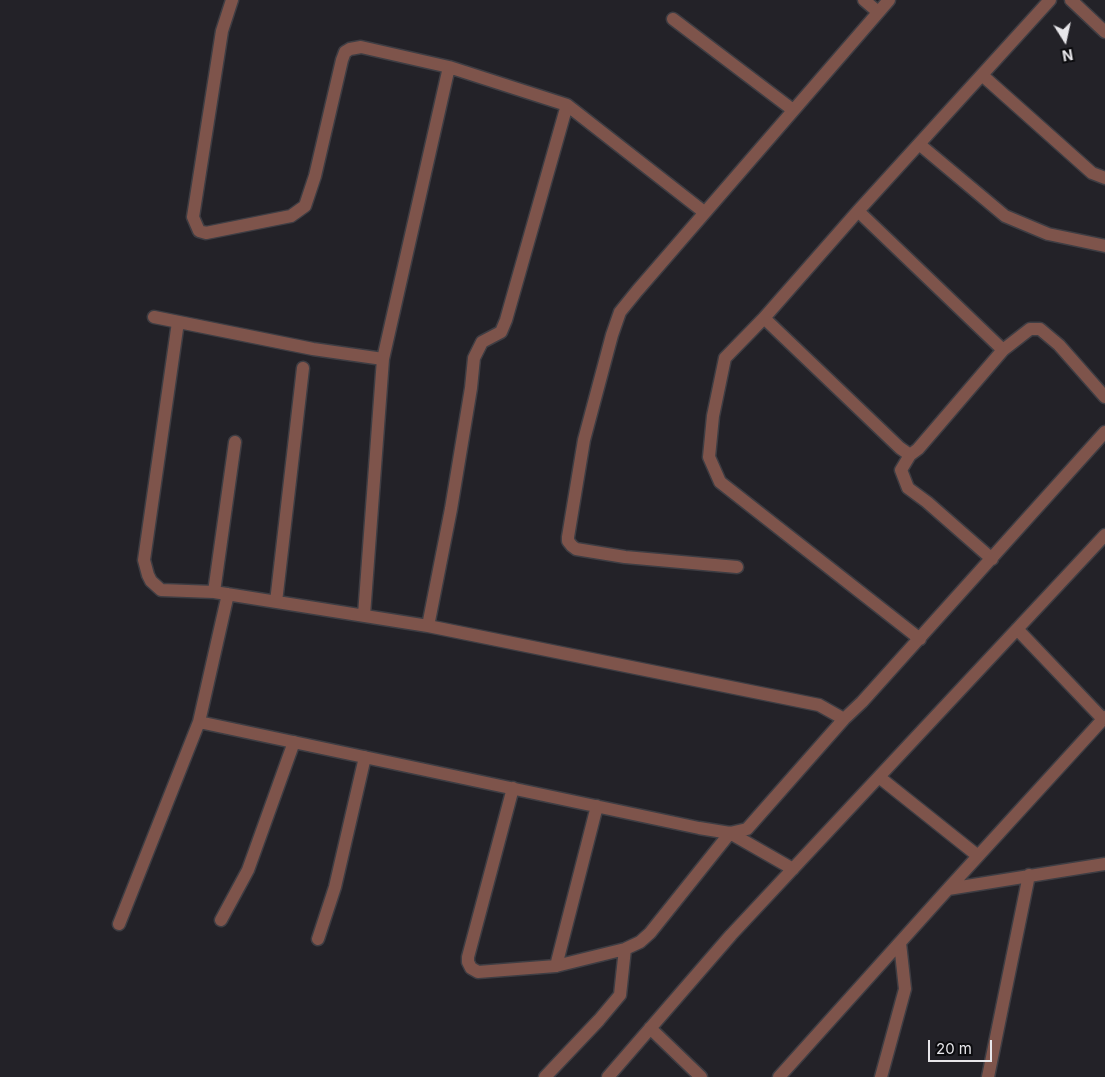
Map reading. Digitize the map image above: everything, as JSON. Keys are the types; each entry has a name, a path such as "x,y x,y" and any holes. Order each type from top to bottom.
{"street":[{"path":"232,0 222,31 193,217 199,232 206,233 291,216 305,206 315,176 342,60 345,52 361,47 449,67 568,105 704,212"},
{"path":"864,0 878,12"},
{"path":"738,567 624,557 576,549 572,546 568,541 584,440 620,312 704,212 889,0"},
{"path":"920,639 720,482 709,457 713,416 726,358 1050,0"},
{"path":"1071,0 1105,32"},
{"path":"674,19 793,110"},
{"path":"364,615 383,360 449,67"},
{"path":"982,75 1092,173 1105,178"},
{"path":"428,626 451,509 471,388 474,358 482,342 501,332 506,320 568,105"},
{"path":"919,144 1004,216 1048,234 1105,246"},
{"path":"858,211 1003,350"},
{"path":"154,317 313,349 383,360"},
{"path":"764,318 900,448 910,455"},
{"path":"178,322 144,560 151,581 161,590 214,592 428,626 819,705 844,719"},
{"path":"992,559 927,502 908,488 901,470 910,455 918,450 1003,350 1034,328 1040,330 1059,346 1105,397"},
{"path":"276,602 303,368"},
{"path":"513,788 468,957 471,968 478,972 556,966 625,949 640,942 650,933 730,833 747,829 844,719 920,639 1105,432"},
{"path":"214,592 235,442"},
{"path":"608,1077 731,935 1105,536"},
{"path":"119,924 199,722 228,594"},
{"path":"779,1077 1104,718 1017,629"},
{"path":"199,722 730,833 793,869"},
{"path":"221,920 248,870 294,742"},
{"path":"318,939 335,887 365,757"},
{"path":"879,777 978,856"},
{"path":"556,966 597,806"},
{"path":"948,889 1105,864"},
{"path":"988,1077 1029,875"},
{"path":"882,1077 905,990 900,943"},
{"path":"545,1077 620,995 625,949"},
{"path":"650,1028 700,1077"}]}
